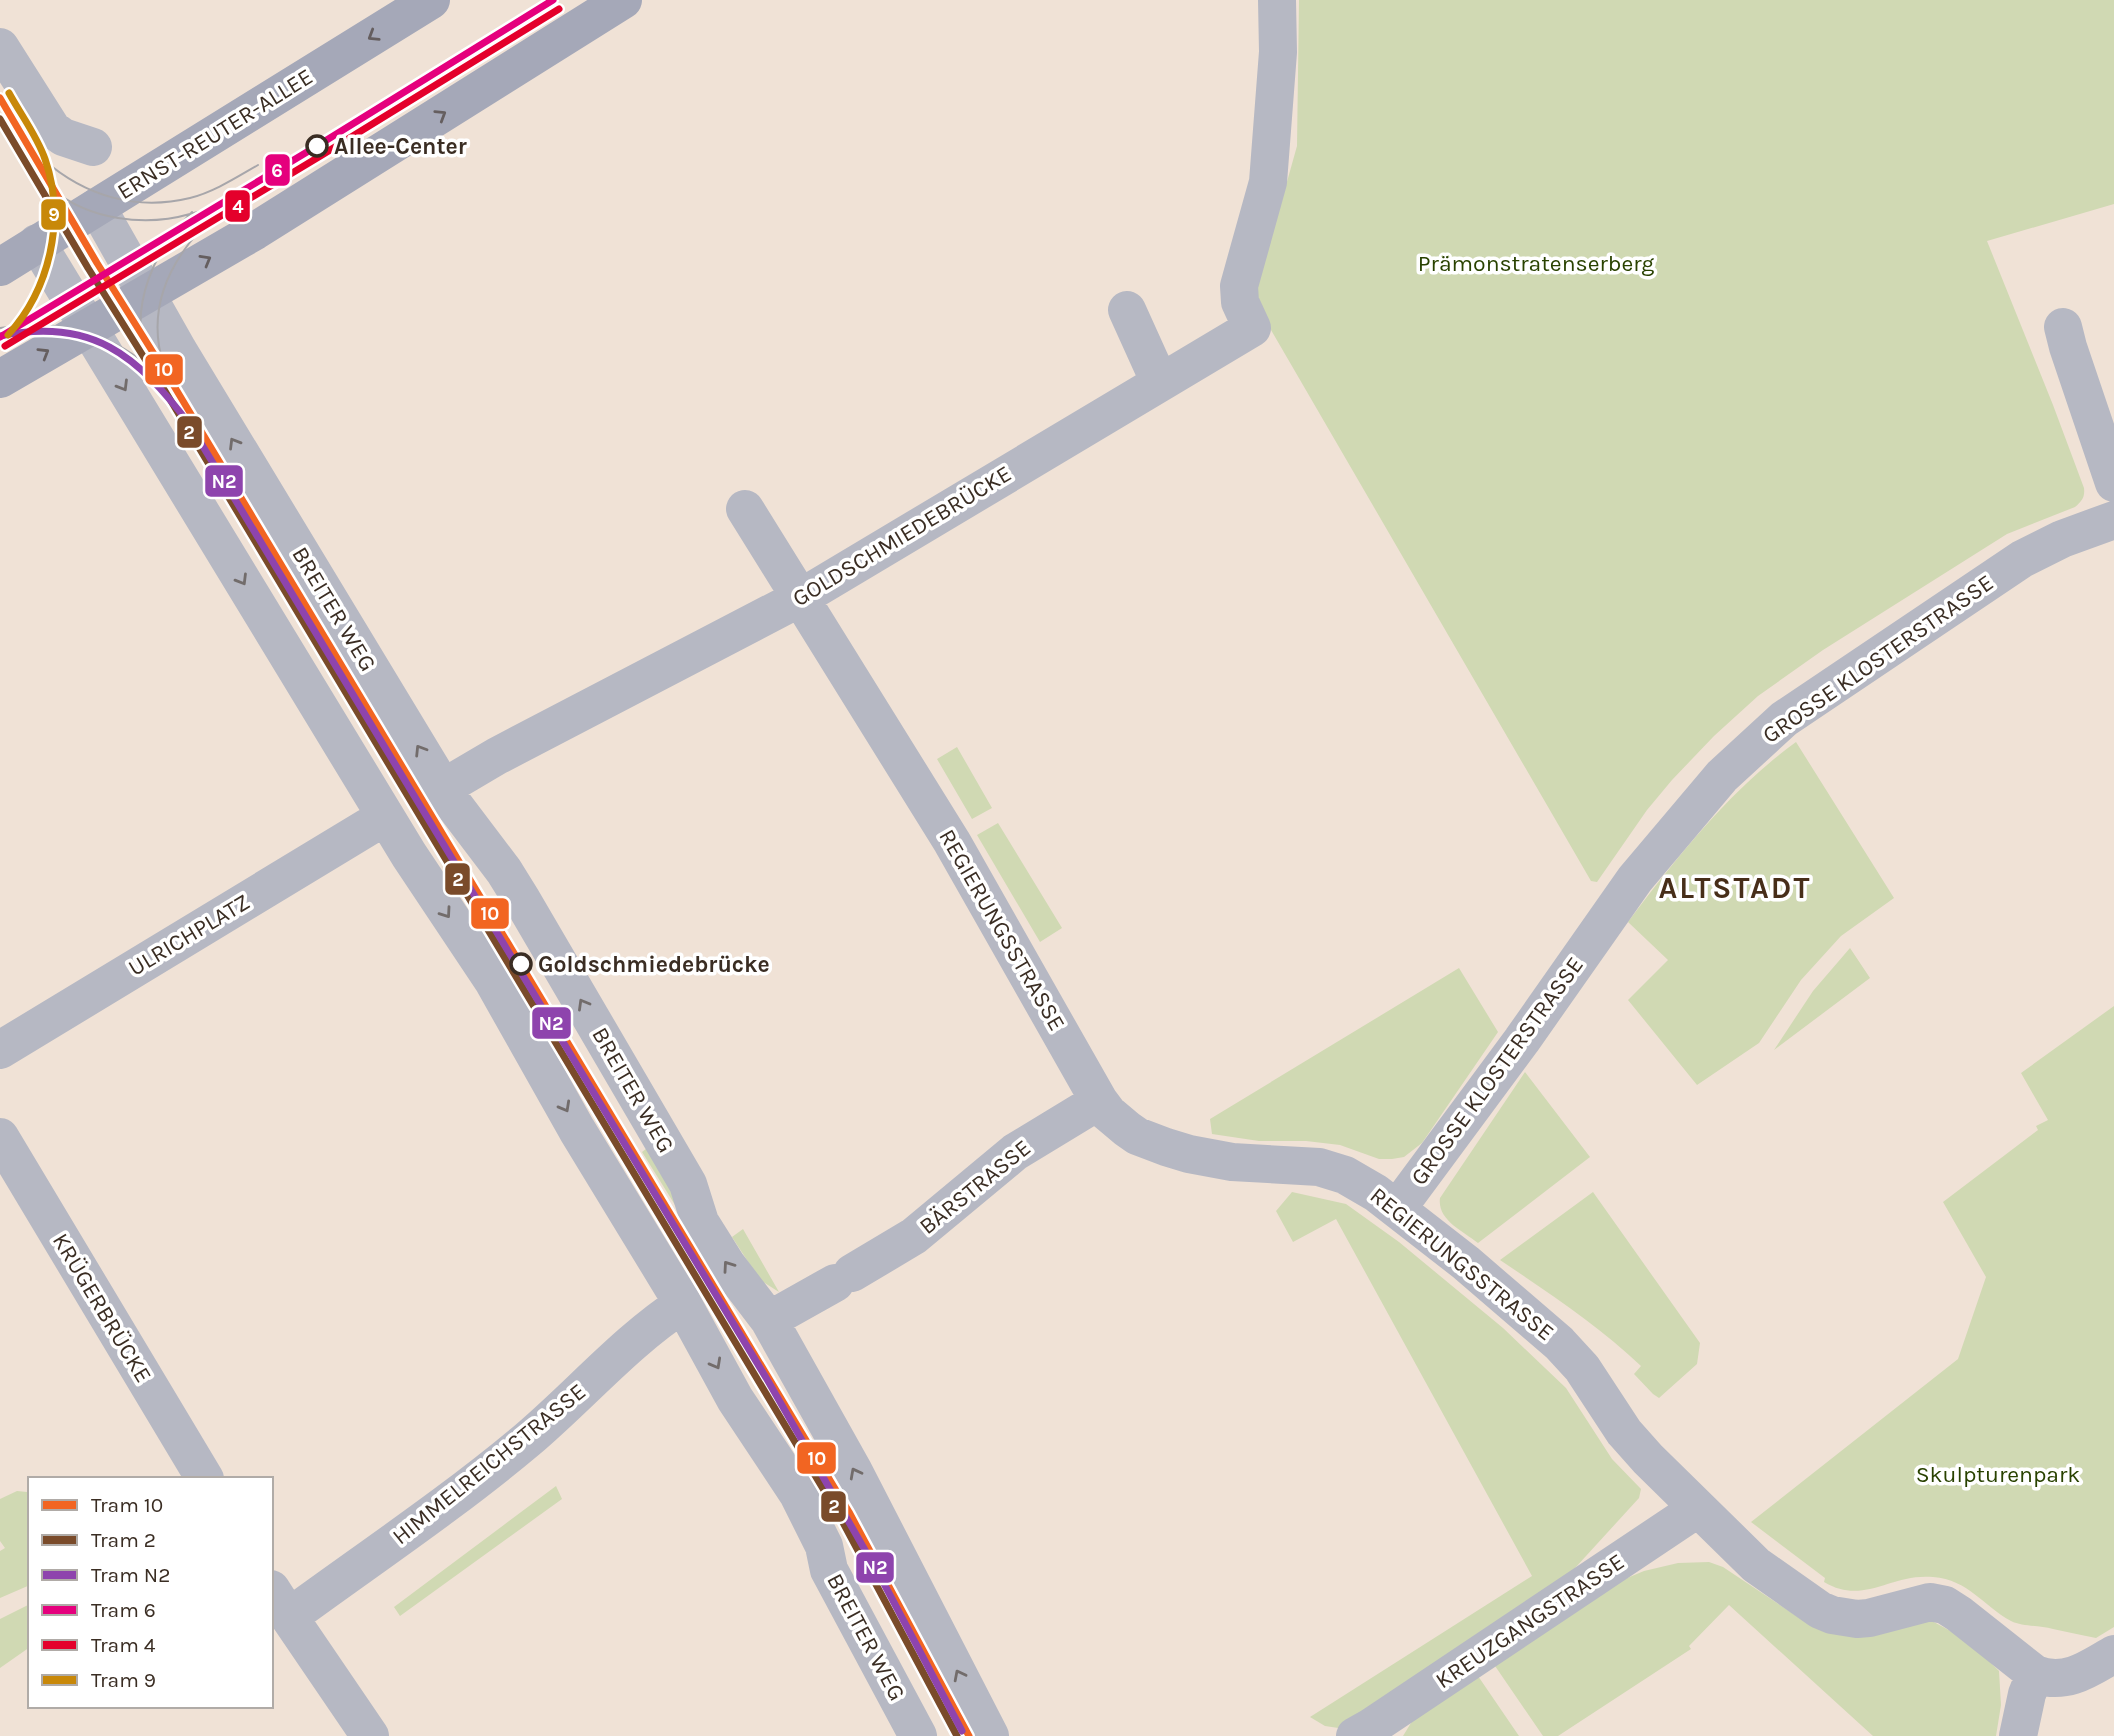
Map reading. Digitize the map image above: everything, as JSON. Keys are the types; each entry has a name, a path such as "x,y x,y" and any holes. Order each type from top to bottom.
{"main road":[{"name":"ERNST-REUTER-ALLEE","path":"0,267 431,0"},
{"path":"0,379 314,196 623,0"}],"street":[{"name":"GOLDSCHMIEDEBRÜCKE","path":"453,782 800,597 1252,328 1240,302 1239,286 1268,182 1266,52 1277,0"},
{"path":"0,47 52,129 63,137 93,147"},
{"name":"BREITER WEG","path":"97,207 268,502 451,801 522,900 688,1184 700,1222 727,1265 769,1320 853,1470 990,1736"},
{"name":"BREITER WEG","path":"37,243 410,856 493,981 577,1130 683,1304 735,1399 799,1494 824,1546 829,1570 918,1736"},
{"path":"1126,310 1160,383"},
{"path":"2063,327 2067,347 2114,483"},
{"name":"REGIERUNGSSTRASSE","path":"745,509 902,760 1099,1101 1108,1112 1137,1136 1189,1154 1232,1162 1325,1169 1359,1182 1466,1263 1566,1349 1595,1386 1624,1432 1697,1509 1756,1565 1825,1612 1845,1618 1870,1618 1919,1603 1940,1604 1959,1614 2035,1674"},
{"name":"GROSSE KLOSTERSTRASSE","path":"1398,1209 1522,1040 1634,879 1696,805 1745,753 1793,712 2022,559 2062,539 2114,520"},
{"name":"ULRICHPLATZ","path":"3,1040 368,827"},
{"name":"BÄRSTRASSE","path":"769,1320 914,1236 1015,1152 1099,1101"},
{"name":"KRÜGERBRÜCKE","path":"0,1137 204,1477"},
{"name":"HIMMELREICHSTRASSE","path":"280,1603 497,1464 662,1318 683,1304"},
{"name":"KREUZGANGSTRASSE","path":"1367,1733 1697,1509"},
{"path":"280,1603 370,1736"},
{"path":"2018,1736 2035,1674 2050,1679 2067,1678 2086,1671 2114,1654"}],"green space":[{"name":"Prämonstratenserberg","path":"1299,0 2114,0 2114,204 1987,241 2084,488 2080,503 2007,534 1823,650 1758,696 1714,736 1672,780 1647,810 1597,882 1591,881 1260,311 1246,268 1283,196 1297,146"},
{"path":"1796,742 1894,898 1841,936 1801,980 1759,1043 1697,1085 1628,1000 1668,960 1628,922 1685,849 1727,803"},
{"path":"957,747 992,808 972,819 937,759"},
{"path":"998,823 1062,928 1040,942 977,835"},
{"path":"1850,948 1870,978 1774,1050 1813,991"},
{"path":"1459,968 1498,1032 1422,1143 1404,1157 1379,1159 1340,1145 1306,1141 1259,1141 1212,1134 1210,1119"},
{"name":"Skulpturenpark","path":"2114,1006 2114,1627 2096,1638 2016,1623 1966,1588 1933,1577 1903,1579 1865,1590 1838,1589 1824,1582 1825,1578 1751,1522 1958,1359 1986,1277 1943,1202 2038,1130 2036,1126 2048,1120 2021,1073"},
{"path":"1525,1072 1590,1157 1478,1243 1447,1219 1440,1206 1440,1198"},
{"path":"651,1145 685,1221 642,1152"},
{"path":"1292,1192 1346,1204 1399,1242 1503,1328 1566,1388 1612,1459 1641,1489 1639,1498 1565,1579 1345,1729 1325,1726 1310,1717 1532,1576 1336,1219 1293,1242 1276,1211"},
{"path":"1593,1192 1700,1343 1697,1364 1659,1398 1634,1374 1641,1366 1625,1351 1573,1310 1500,1260"},
{"path":"743,1229 779,1292 760,1280 732,1237"},
{"path":"556,1486 562,1499 400,1616 394,1607"},
{"path":"17,1491 28,1494 28,1586 0,1598 0,1551 5,1548 0,1541 0,1499"},
{"path":"1709,1562 1723,1567 1810,1625 1932,1621 1969,1641 1999,1671 2001,1705 1996,1736 1873,1736 1729,1605 1689,1646 1691,1649 1558,1736 1543,1736 1493,1663 1608,1586 1644,1571 1678,1563"},
{"path":"28,1605 28,1648 0,1668 0,1619"},
{"path":"1478,1676 1519,1736 1403,1736 1414,1718"}],"tram line":[{"name":"6","path":"0,337 553,0"},
{"name":"4","path":"5,346 559,9"},
{"name":"9","path":"8,335 23,317 44,275 54,229 54,205 45,159 9,93"},
{"name":"10","path":"0,98 849,1512 969,1736"},
{"name":"2","path":"0,119 840,1517 957,1736"},
{"path":"14,122 40,156 60,173 94,191 131,201 170,202 190,198 217,188 258,165"},
{"path":"0,127 52,189 67,200 100,214 136,220 173,218 209,208 239,193"},
{"path":"174,386 160,351 158,320 170,273 198,233 235,198 255,184"},
{"path":"160,393 145,357 141,337 143,298 156,261 178,227 192,212"},
{"path":"0,328 40,325 78,330 115,344 148,366"},
{"name":"N2","path":"0,336 32,331 61,332 87,337 110,347 151,379 190,425 768,1381 881,1578 962,1731"},
{"path":"165,383 196,425"}],"place":[{"name":"Allee-Center","path":"317,146"},
{"name":"Goldschmiedebrücke","path":"521,964"}],"district":[{"name":"ALTSTADT","path":"1735,888"}]}
